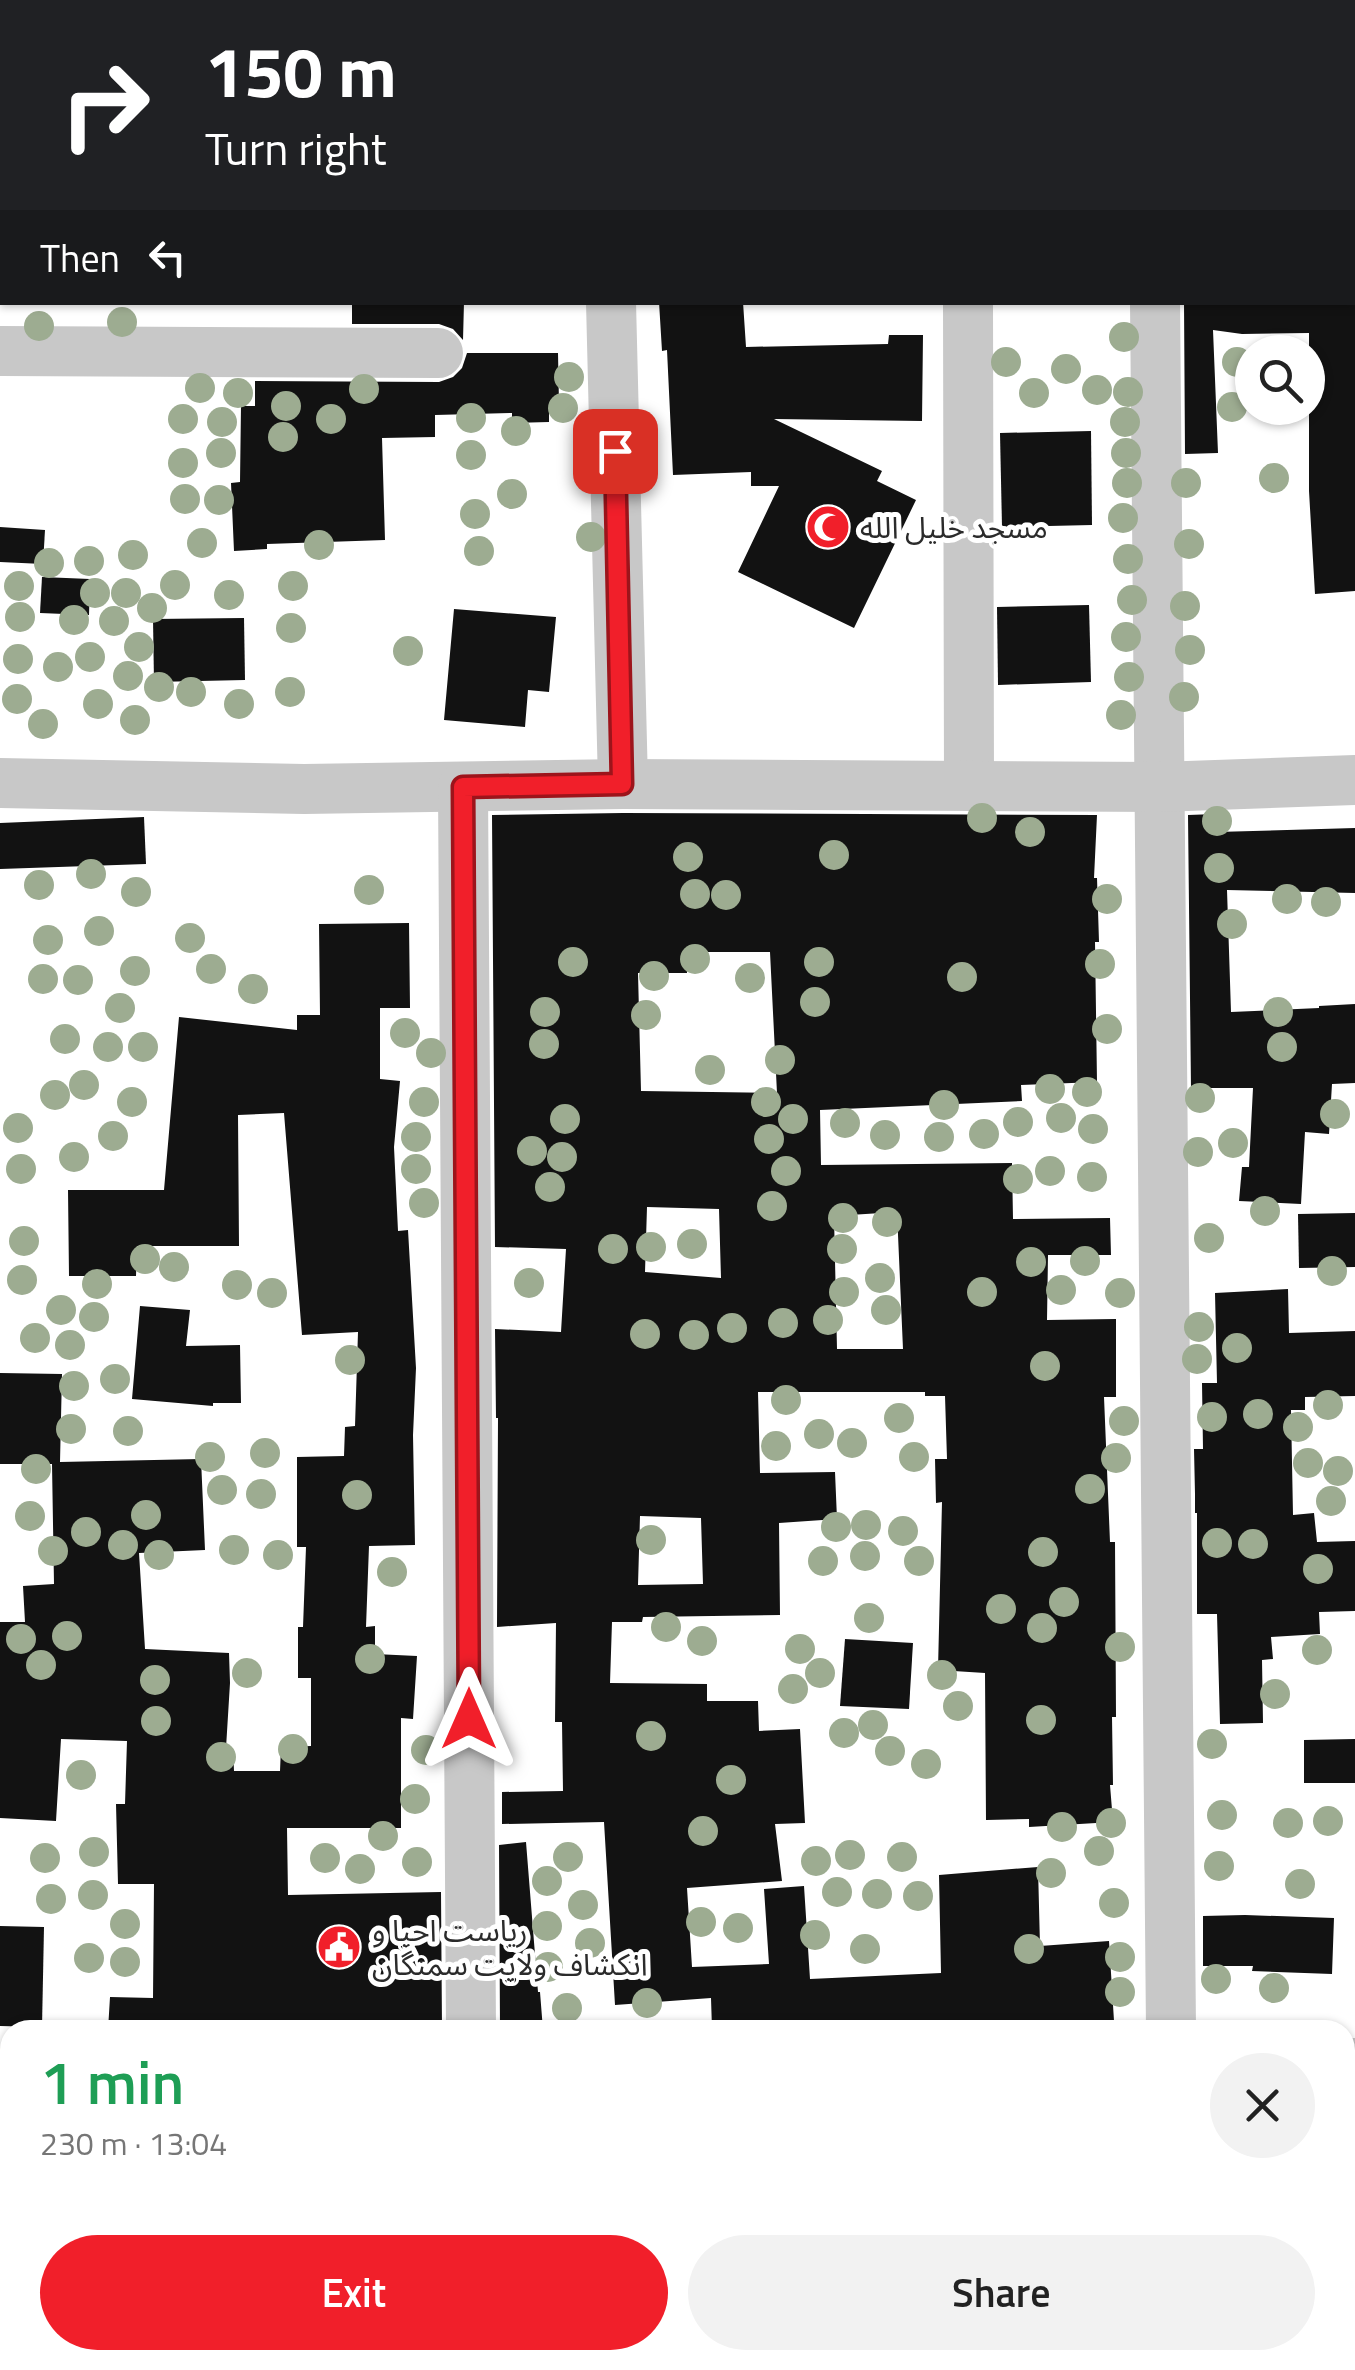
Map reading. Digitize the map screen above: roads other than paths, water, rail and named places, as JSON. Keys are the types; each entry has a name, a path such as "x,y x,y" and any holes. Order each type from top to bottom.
{"street":[{"path":"611,305 622,784"},
{"path":"968,305 969,786"},
{"path":"1155,305 1170,2020"},
{"path":"0,350 438,353"},
{"path":"0,783 304,789 622,784 1158,787 1355,780"},
{"path":"463,787 471,2020"}],"place":[{"name":"مسجد خلیل الله","path":"828,527"},
{"name":"ریاست احیا و انکشاف ولایت سمنگان","path":"339,1947"}]}
